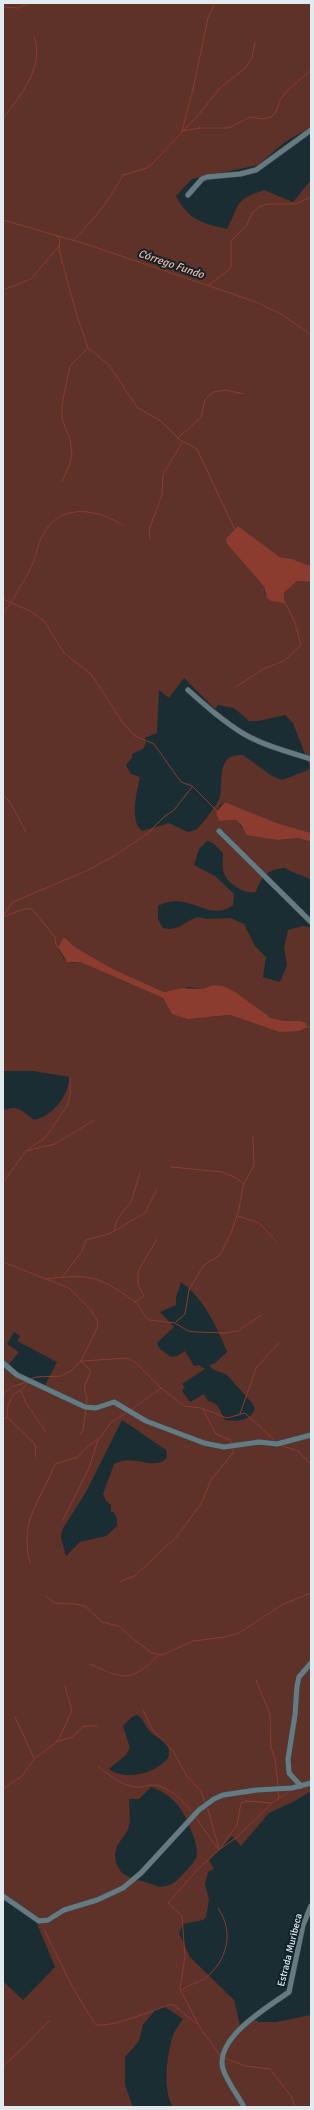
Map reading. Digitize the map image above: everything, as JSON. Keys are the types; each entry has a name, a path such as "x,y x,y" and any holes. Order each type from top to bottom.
{"street":[{"path":"188,195 199,182 207,177 240,174 256,170 311,130"},
{"path":"188,690 214,713 245,734 273,747 311,759"},
{"path":"219,831 311,922"},
{"path":"3,1363 17,1375 85,1407 96,1408 114,1402 146,1421 204,1443 231,1447 259,1442 277,1444 311,1435"},
{"path":"301,1786 289,1773 288,1759 293,1734 299,1677 311,1663"},
{"path":"3,1896 39,1920 48,1920 64,1910 96,1900 123,1888 141,1873 199,1810 214,1799 223,1795 250,1791 284,1789 311,1783"},
{"name":"Estrada Muribeca","path":"244,2107 223,2070 222,2059 224,2050 249,2020 289,1992 303,1925 311,1906"}],"shaded area":[{"path":"3,3 311,3 311,127 285,142 258,165 192,179 176,196 186,210 197,219 210,225 227,229 239,204 247,197 264,190 293,202 311,180 311,566 292,559 280,557 238,526 227,544 264,587 265,594 284,593 297,581 311,582 311,833 277,823 225,802 220,805 216,812 219,821 236,820 243,829 278,840 298,838 311,842 311,880 285,868 279,869 270,872 263,878 256,892 246,892 235,886 227,878 223,869 223,853 213,843 207,841 199,849 194,865 215,876 234,894 233,905 224,910 216,911 179,901 169,902 158,906 158,919 163,928 170,929 179,927 198,917 207,919 231,918 244,924 255,946 266,957 263,977 280,982 287,965 284,947 288,930 303,926 309,927 311,930 311,1791 295,1801 269,1813 241,1846 232,1836 209,1860 214,1869 208,1872 205,1884 209,1900 206,1917 203,1920 183,1924 179,1933 190,1957 234,2000 241,2029 254,2018 258,2022 276,2022 311,2015 311,2107 173,2107 168,2092 167,2061 173,2035 183,2019 165,2007 156,2009 143,2025 139,2041 125,2057 125,2085 133,2107 3,2107 3,1981 23,2000 55,1967 35,1919 6,1899 3,1905 3,1105 5,1110 9,1108 17,1108 34,1120 41,1118 53,1110 63,1098 69,1084 70,1077 33,1071 3,1071","holes":["184,678 215,709 218,705 234,708 249,721 258,721 285,715 293,723 310,767 308,770 282,780 272,776 243,755 228,758 222,769 219,800 210,814 197,829 188,832 169,823 142,831 138,826 135,813 140,777 131,774 126,765 132,758 132,754 143,749 146,743 145,738 157,733 159,690 169,698","64,937 75,947 111,968 164,992 189,987 202,989 213,985 234,991 271,1018 283,1021 300,1021 279,1032 230,1015 211,1017 170,1010 163,998 80,962 68,962 58,947","181,1282 203,1304 219,1332 227,1352 215,1363 210,1365 212,1369 227,1375 252,1403 255,1409 250,1416 238,1421 225,1420 218,1406 208,1401 204,1394 190,1402 182,1391 185,1387 182,1384 205,1369 199,1365 194,1366 185,1351 177,1356 171,1357 160,1349 157,1343 174,1327 160,1312 176,1305 176,1298","14,1332 20,1336 17,1341 57,1362 44,1387 6,1368 19,1352 7,1344","122,1420 166,1450 166,1459 160,1462 148,1463 129,1460 114,1464 103,1494 106,1501 111,1505 111,1512 114,1512 117,1519 117,1526 106,1536 80,1542 66,1556 61,1538 62,1530 86,1492","137,1715 143,1720 152,1734 166,1744 169,1752 168,1758 156,1768 140,1774 124,1775 109,1769 126,1755 130,1748 123,1726 132,1717","151,1787 159,1790 176,1803 188,1822 196,1845 197,1854 187,1870 170,1885 160,1887 129,1877 121,1872 116,1863 115,1855 117,1846 128,1830 130,1821 129,1799 139,1799"]},
{"path":"238,526 280,557 292,559 311,566 311,582 297,581 284,593 284,603 271,601 267,598 264,587 227,544 226,539"},
{"path":"225,802 277,823 311,833 311,842 298,838 278,840 247,835 236,820 219,821 216,812"},
{"path":"64,937 75,947 111,968 164,992 182,988 202,989 213,985 223,986 234,991 271,1018 284,1021 300,1021 306,1023 307,1027 299,1031 279,1032 230,1015 188,1019 172,1014 163,998 80,962 67,962 58,947"}],"waterway":[{"path":"3,7 18,8 30,3"},
{"path":"182,131 193,89 208,18 215,3"},
{"path":"3,118 24,90 34,70 37,47 34,36"},
{"path":"73,240 101,209 123,175 147,168 153,163 200,113 219,89 245,68 252,58 255,42"},
{"path":"182,131 200,128 229,128 250,117 263,119 271,117 276,112 280,100 287,91 311,70"},
{"name":"Córrego Fundo","path":"209,285 231,268 231,241 246,226 253,212 259,207 267,204 296,204 311,197"},
{"name":"Córrego Fundo","path":"3,220 89,245 256,302 281,314 311,335"},
{"path":"56,236 60,239 59,250 77,316 88,348 109,365 137,407 162,422 180,440 197,449 235,530"},
{"path":"3,290 31,279 59,246"},
{"path":"62,482 72,454 70,439 62,419 62,404 70,366 88,348"},
{"path":"178,438 201,417 205,400 213,392 226,390 244,394"},
{"path":"150,539 149,530 162,495 163,474 182,443"},
{"path":"11,603 30,570 39,543 45,531 53,522 72,512 83,512 104,516 124,526"},
{"path":"3,599 30,611 44,621 64,653 91,674 123,723 135,736 154,744 181,782 192,786 217,811"},
{"path":"236,687 265,668 284,661 301,645 294,620 284,601"},
{"path":"3,614 10,604"},
{"path":"3,916 13,902 86,871 114,856 147,834 165,816 174,810 192,787"},
{"path":"3,795 10,802 26,832"},
{"path":"3,917 24,909 32,909 55,937 56,945 59,948"},
{"path":"306,1026 311,1028"},
{"path":"3,1182 26,1151 46,1137 67,1106 70,1096 70,1077"},
{"path":"26,1151 55,1144 94,1120"},
{"path":"176,1322 185,1314 189,1290 200,1271 204,1265 220,1255 231,1233 239,1209 243,1186 254,1165 253,1136"},
{"path":"171,1167 222,1172 234,1177 244,1184"},
{"path":"114,1231 118,1218 131,1202 140,1173"},
{"path":"63,1276 82,1251 86,1240 109,1234 145,1213 157,1189"},
{"path":"238,1216 259,1223 276,1241"},
{"path":"135,1302 144,1296 138,1285 138,1271 157,1239"},
{"path":"3,1262 69,1288 91,1310 98,1322 97,1328 81,1361 72,1370 62,1376 36,1377 30,1379"},
{"path":"44,1279 82,1277 101,1281 122,1292 134,1301 149,1320 175,1323 188,1331 225,1333 238,1331 261,1315"},
{"path":"240,1414 256,1368 279,1343"},
{"path":"82,1361 128,1358 135,1362 161,1388 184,1406 201,1408 227,1418 245,1413 276,1442"},
{"path":"81,1361 91,1371 84,1387 87,1399 86,1406"},
{"path":"3,1394 11,1387 27,1382"},
{"path":"7,1417 8,1405 13,1395 22,1389 28,1382"},
{"path":"131,1410 161,1388"},
{"path":"21,1391 26,1403 46,1432"},
{"path":"80,1435 83,1430 86,1409"},
{"path":"203,1409 216,1434 230,1440 233,1444"},
{"path":"30,1563 27,1548 29,1523 55,1464 78,1457 88,1446 101,1437 111,1422 128,1412"},
{"path":"7,1417 33,1442 36,1447 35,1457"},
{"path":"3,1419 7,1418"},
{"path":"63,1520 89,1468 98,1440"},
{"path":"280,1445 298,1451 311,1464"},
{"path":"120,1582 136,1575 176,1537 201,1504 211,1480 232,1454 234,1447"},
{"path":"46,1596 55,1603 85,1606 102,1622 119,1626 152,1653 162,1655 193,1641 225,1637 239,1633 283,1604 311,1593"},
{"path":"90,1664 111,1673 126,1676 133,1675 141,1671 158,1655"},
{"path":"256,1680 270,1714 271,1747 275,1759 278,1786"},
{"path":"3,1789 22,1776 34,1759 53,1745 60,1737 72,1710 65,1687"},
{"path":"143,1710 152,1729 173,1751 187,1776 201,1791 205,1803"},
{"path":"15,1717 34,1758"},
{"path":"56,1742 72,1737 84,1726 97,1726"},
{"path":"98,1766 115,1779 130,1786 160,1786 180,1799 193,1813"},
{"path":"278,1791 279,1798"},
{"path":"221,2057 199,2026 180,1989 185,1957 182,1916 168,1903 198,1869 220,1849 237,1837 272,1803 290,1791"},
{"path":"220,1849 237,1825 241,1803 246,1801 271,1803"},
{"path":"207,1806 219,1849"},
{"path":"196,1818 218,1849"},
{"path":"182,1990 204,1979 212,1972 223,1955 227,1937 226,1927 218,1908"},
{"path":"44,1929 72,1986 95,2024 101,2025 120,2022 172,2004 197,2024"},
{"path":"3,2066 49,2021"},
{"path":"224,2058 246,2066 270,2069 291,2096 295,2107"}]}
